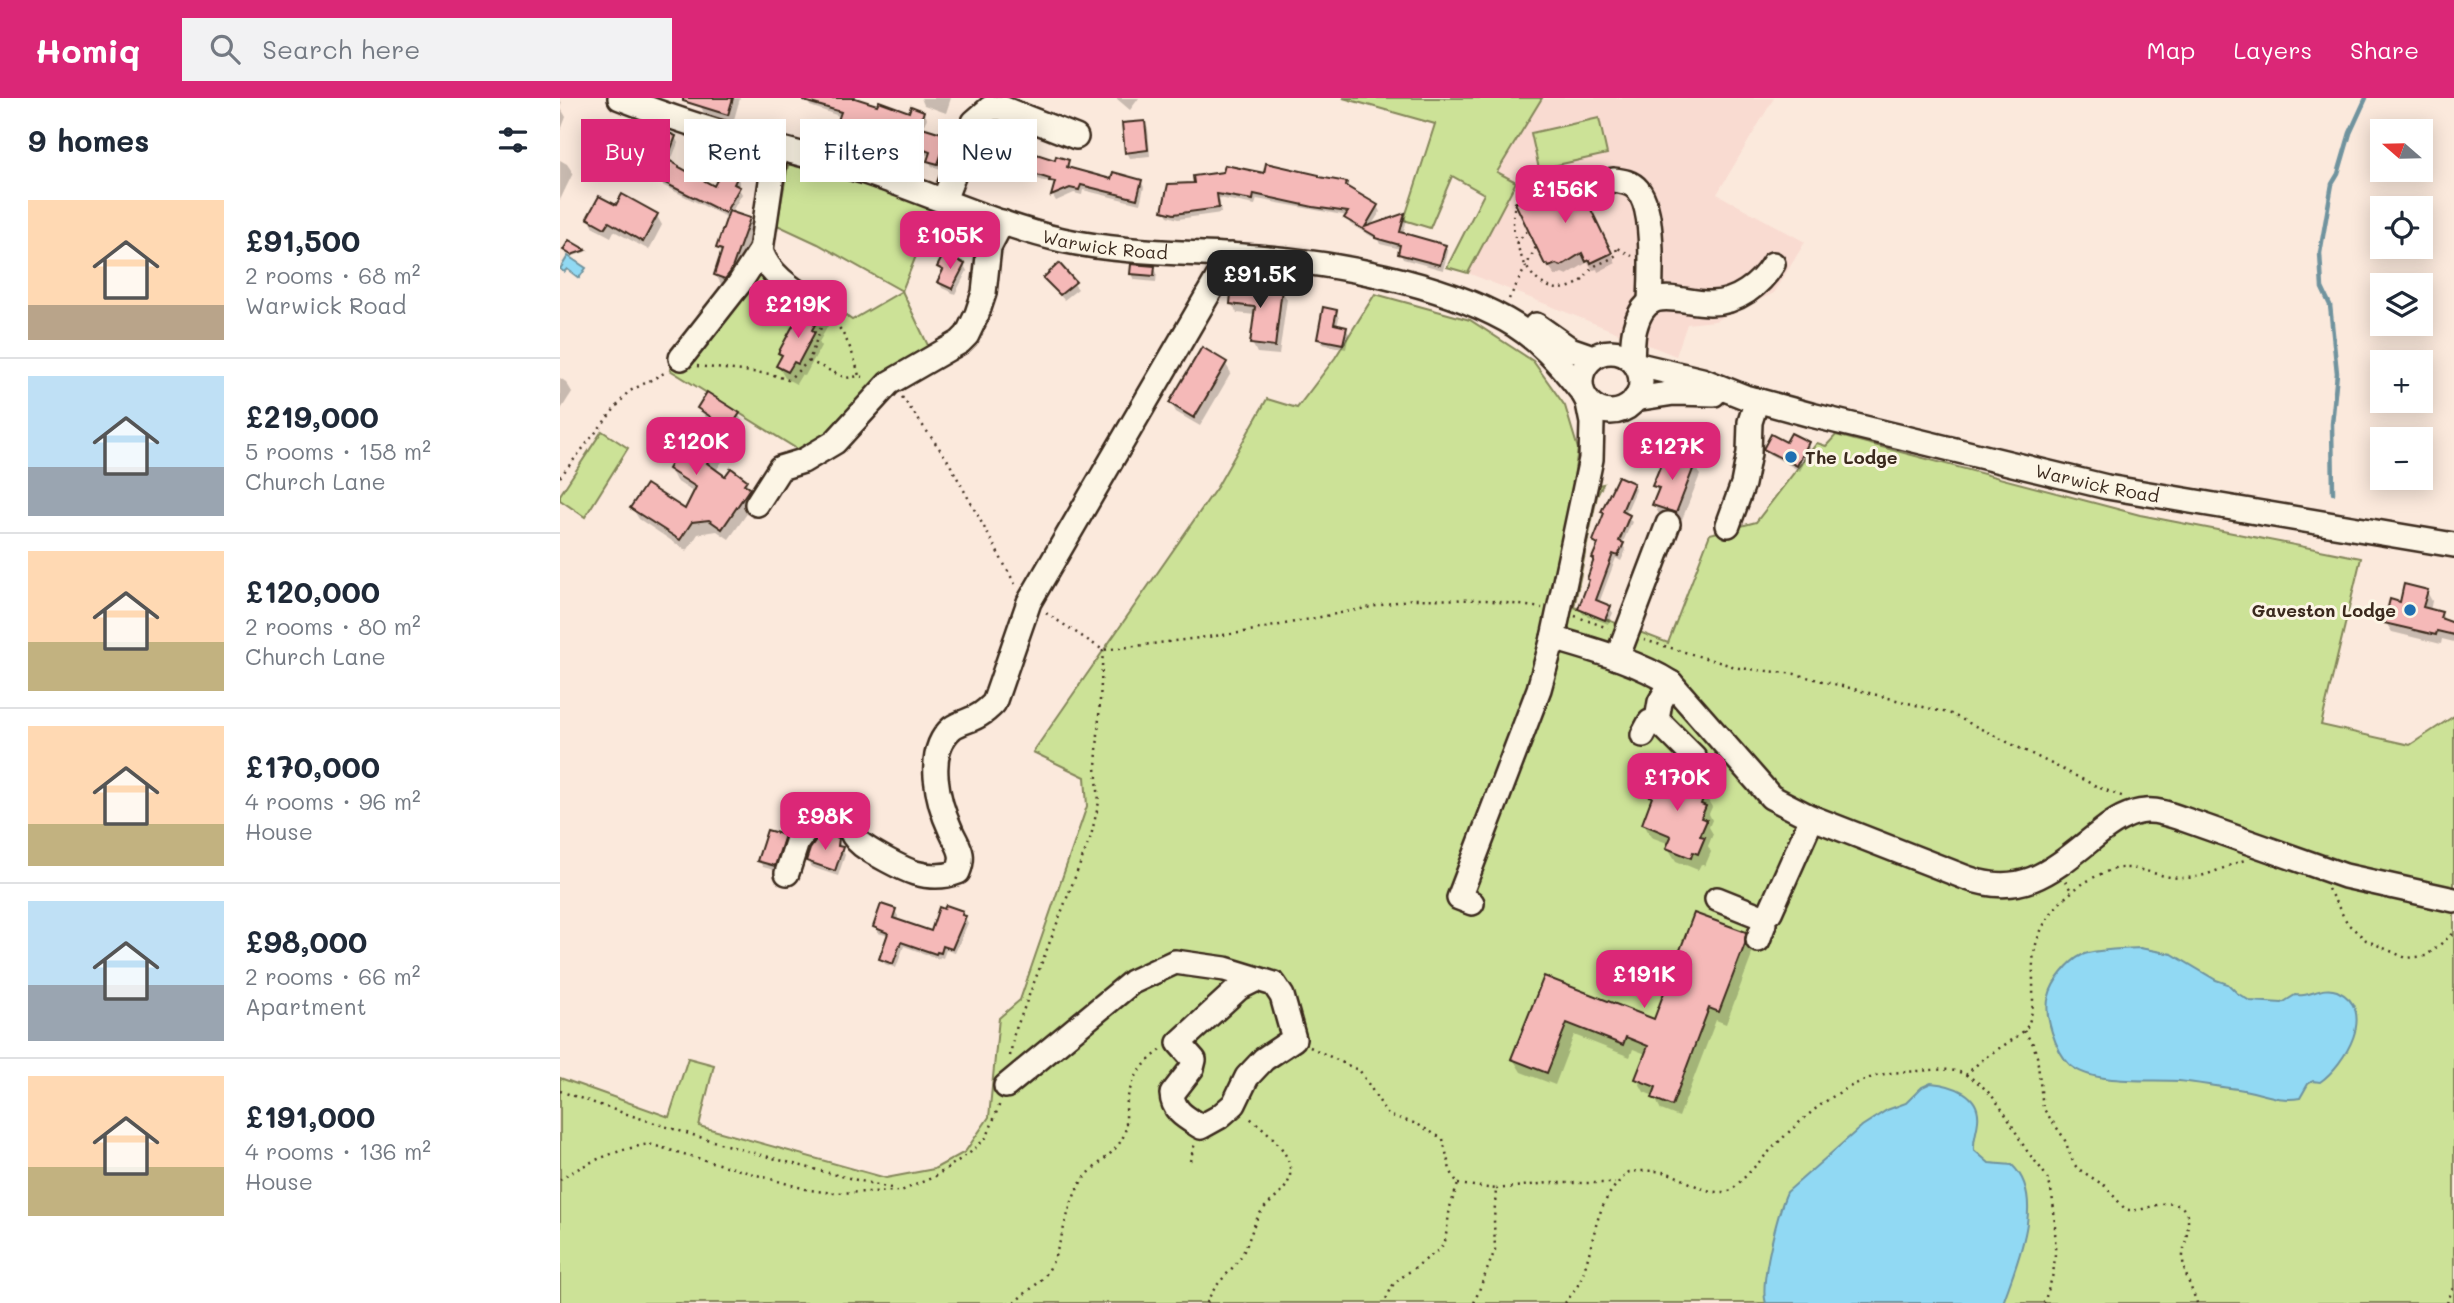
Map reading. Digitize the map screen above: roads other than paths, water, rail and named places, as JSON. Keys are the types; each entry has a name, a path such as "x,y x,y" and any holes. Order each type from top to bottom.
{"street":[{"name":"Warwick Road","path":"620,98 684,122"},
{"path":"944,200 974,122 993,107 1058,118 1076,137"},
{"name":"Warwick Road","path":"786,150 863,172 1037,234 1093,246 1317,264 1400,281 1503,312 1537,326 1570,349 1599,354"},
{"path":"1591,459 1615,418 1630,404 1641,383 1634,362 1635,328 1640,315 1650,302 1652,263 1645,205 1634,186 1613,180"},
{"path":"679,361 756,261 761,250 771,182"},
{"path":"757,504 780,468 803,461 835,442 889,383 952,348 967,335 984,293 989,247 1002,222"},
{"path":"761,250 768,266 788,286 819,306"},
{"path":"788,873 797,842 820,813 832,814 848,822 850,831 861,844 914,873 934,876 958,872 962,863 960,844 951,832 937,788 935,762 940,744 952,728 981,714 994,703 1029,602 1231,256"},
{"path":"1650,302 1666,297 1711,303 1731,299 1755,285 1773,264"},
{"name":"Warwick Road","path":"1480,307 1508,321 1537,342 1585,397"},
{"path":"1472,903 1459,898 1539,689 1553,638 1591,459 1592,423 1582,372 1599,354 1618,344 1635,328"},
{"path":"1599,354 1619,353 1634,362"},
{"name":"Warwick Road","path":"1634,362 1702,380 1751,398 1920,444 2107,487 2454,545"},
{"name":"Warwick Road","path":"1630,404 1674,393 1751,398"},
{"path":"1585,397 1596,409 1607,412 1630,404"},
{"path":"1728,526 1743,484 1749,453 1751,398"},
{"path":"1617,658 1668,524"},
{"path":"1553,638 1617,658 1671,684 1771,797 1812,818 1978,881 2000,884 2028,881 2045,875 2116,820 2146,811 2163,812 2345,876 2454,900"},
{"path":"1671,684 1650,727 1694,757"},
{"path":"1762,917 1770,912 1812,818"},
{"path":"1717,899 1762,917"},
{"path":"1758,940 1764,924 1762,917"},
{"path":"1006,1086 1132,982 1175,962 1225,969 1257,979 1273,984 1282,996 1294,1039 1264,1059 1247,1077 1234,1104 1201,1127 1180,1114 1173,1104 1172,1094 1195,1060 1179,1042 1239,988 1257,979"}],"water":[{"path":"568,256 586,268 579,278 567,269 564,272 560,269"},
{"path":"2140,948 2172,954 2216,980 2228,984 2250,1001 2282,1003 2295,995 2337,991 2349,1000 2355,1011 2356,1024 2347,1051 2320,1082 2313,1081 2308,1084 2300,1098 2292,1099 2179,1081 2107,1078 2080,1071 2065,1059 2049,1022 2049,996 2057,978 2082,955 2103,950"},
{"path":"1931,1083 1956,1089 1970,1098 1978,1112 1974,1150 1989,1163 2012,1165 2022,1179 2027,1195 2026,1232 2003,1303 1766,1303 1767,1265 1787,1192 1862,1126 1887,1110 1906,1103 1922,1087"}],"waterway":[{"path":"2333,493 2332,424 2337,373 2330,305 2322,288 2320,253 2332,184 2366,98"}],"place":[{"name":"The Lodge","path":"1791,457"},
{"name":"Gaveston Lodge","path":"2410,610"}]}
